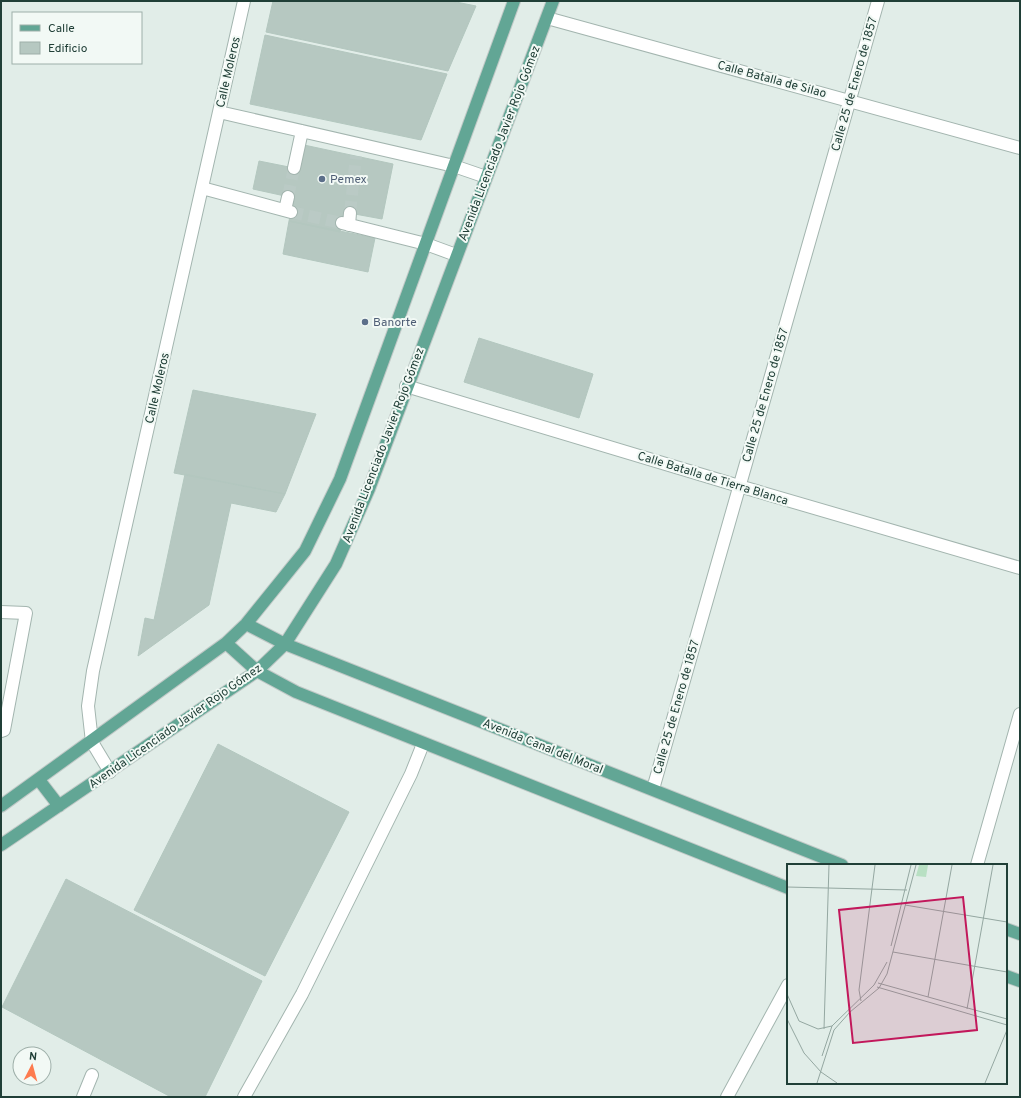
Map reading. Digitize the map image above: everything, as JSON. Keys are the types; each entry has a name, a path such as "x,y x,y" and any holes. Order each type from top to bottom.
{"main road":[{"path":"1,806 92,742 226,643 246,624 305,552 340,479 514,1"},
{"name":"Avenida Licenciado Javier Rojo Gómez","path":"1,846 257,671 285,644 336,564 368,489 553,1"},
{"name":"Avenida Canal del Moral","path":"246,624 285,644 839,864"},
{"path":"226,643 257,671 296,692 423,744 787,888"},
{"path":"39,780 59,806"},
{"path":"1007,929 1020,934"},
{"path":"1007,976 1020,981"}],"street":[{"name":"Calle Moleros","path":"110,772 92,742 88,706 92,670 244,1"},
{"name":"Calle 25 de Enero de 1857","path":"653,790 848,100 878,1"},
{"name":"Calle Batalla de Silao","path":"547,18 1020,148"},
{"path":"219,112 302,131 357,150 454,166 486,177"},
{"path":"294,168 302,131"},
{"path":"202,188 288,211 288,197"},
{"path":"350,213 346,224 426,244 456,255"},
{"name":"Calle Batalla de Tierra Blanca","path":"406,386 739,486 1020,568"},
{"path":"1,612 26,613 4,730 1,731"},
{"path":"977,864 1020,714"},
{"path":"244,1097 302,994 411,774 423,744"},
{"path":"727,1097 787,987"},
{"path":"83,1097 92,1075"}],"building":[{"path":"273,1 451,1 476,6 448,71 266,32"},
{"path":"265,35 447,74 421,140 250,104"},
{"name":"Pemex","path":"304,145 393,164 382,219 344,212 340,232 289,221 294,198 253,189 259,161 294,168"},
{"path":"289,221 375,238 368,272 283,254"},
{"path":"479,338 593,374 579,418 464,382"},
{"path":"193,390 316,414 285,494 174,473"},
{"path":"185,474 285,494 276,512 231,503 209,605 138,656 145,618 154,620"},
{"path":"218,744 349,812 265,976 134,910"},
{"path":"66,879 262,981 205,1097 171,1097 2,1007"}],"tunnel":[{"path":"350,213 356,156"},
{"path":"288,197 294,168"},
{"path":"291,212 342,223"}],"place":[{"name":"Pemex","path":"322,179"},
{"name":"Banorte","path":"365,322"}]}
